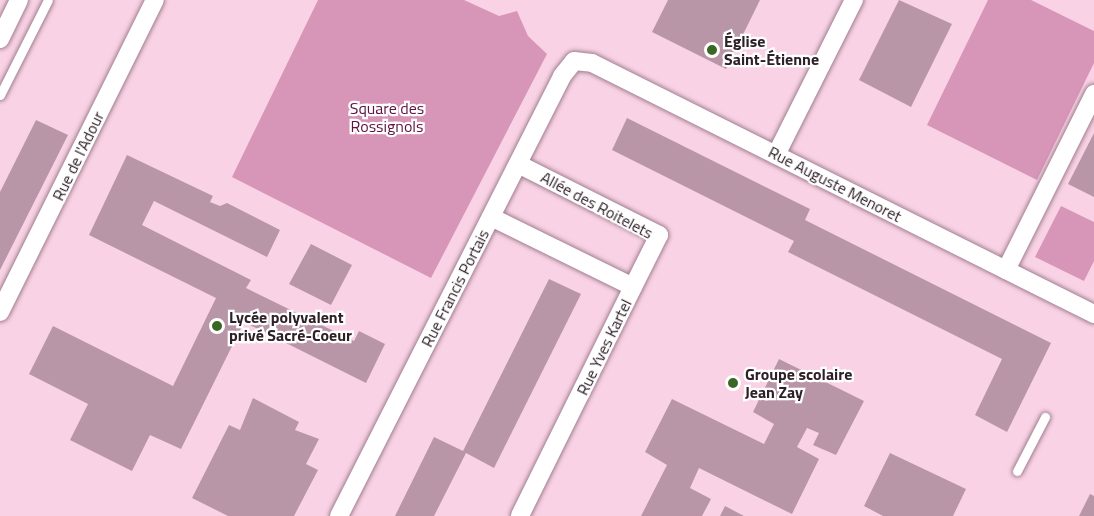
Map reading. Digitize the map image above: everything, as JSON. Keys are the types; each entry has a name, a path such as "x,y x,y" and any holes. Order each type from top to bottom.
{"street":[{"path":"0,39 19,0"},
{"name":"Rue de l'Adour","path":"0,312 155,0"},
{"path":"776,155 854,0"},
{"name":"Rue Auguste Menoret","path":"574,61 592,63 1094,314"},
{"name":"Rue Francis Portais","path":"339,516 562,76 574,61"},
{"path":"1006,270 1094,94"},
{"name":"Allée des Roitelets","path":"518,164 659,235 633,287"},
{"name":"Rue Yves Kartel","path":"491,217 633,287 520,516"}],"lane":[{"path":"0,95 48,0"},
{"path":"1017,471 1045,417"}],"green space":[{"name":"Square des Rossignols","path":"318,0 464,0 499,16 517,11 528,36 547,54 431,278 232,177"},
{"path":"988,0 1031,0 1094,31 1094,63 1037,180 927,125"},
{"path":"1061,206 1094,222 1094,261 1084,281 1035,257"}],"building":[{"name":"Église Saint-Étienne","path":"668,0 760,0 726,69 652,32"},
{"path":"899,0 952,24 911,107 859,80"},
{"path":"627,118 810,209 805,220 1051,343 1007,432 975,415 1002,359 788,252 794,241 612,150"},
{"path":"36,120 68,135 0,270 0,192"},
{"path":"1094,133 1094,197 1068,184"},
{"path":"127,155 213,196 210,202 220,206 227,203 280,230 267,257 154,201 142,225 251,280 246,288 354,341 359,331 385,344 366,383 244,322 181,449 150,435 132,471 70,440 88,404 29,374 53,326 173,386 216,298 89,235"},
{"path":"311,244 352,265 331,305 289,284"},
{"path":"549,279 581,294 494,468 466,453 434,516 395,516 434,437 463,451"},
{"path":"779,359 864,401 836,455 813,445 819,433 807,428 797,447 819,459 792,514 699,468 690,488 711,499 702,516 641,516 667,465 645,452 672,399 764,444 774,424 753,412"},
{"path":"253,398 299,422 295,430 319,439 306,464 318,470 294,516 228,516 192,498 229,425 240,430"},
{"path":"890,453 966,489 953,516 883,516 864,506"},
{"path":"1090,494 1094,496 1094,516 1079,516"},
{"path":"725,506 744,516 720,516"}],"place":[{"name":"Église Saint-Étienne","path":"712,50"},
{"name":"Lycée polyvalent privé Sacré-Coeur","path":"217,326"},
{"name":"Groupe scolaire Jean Zay","path":"733,383"}]}
